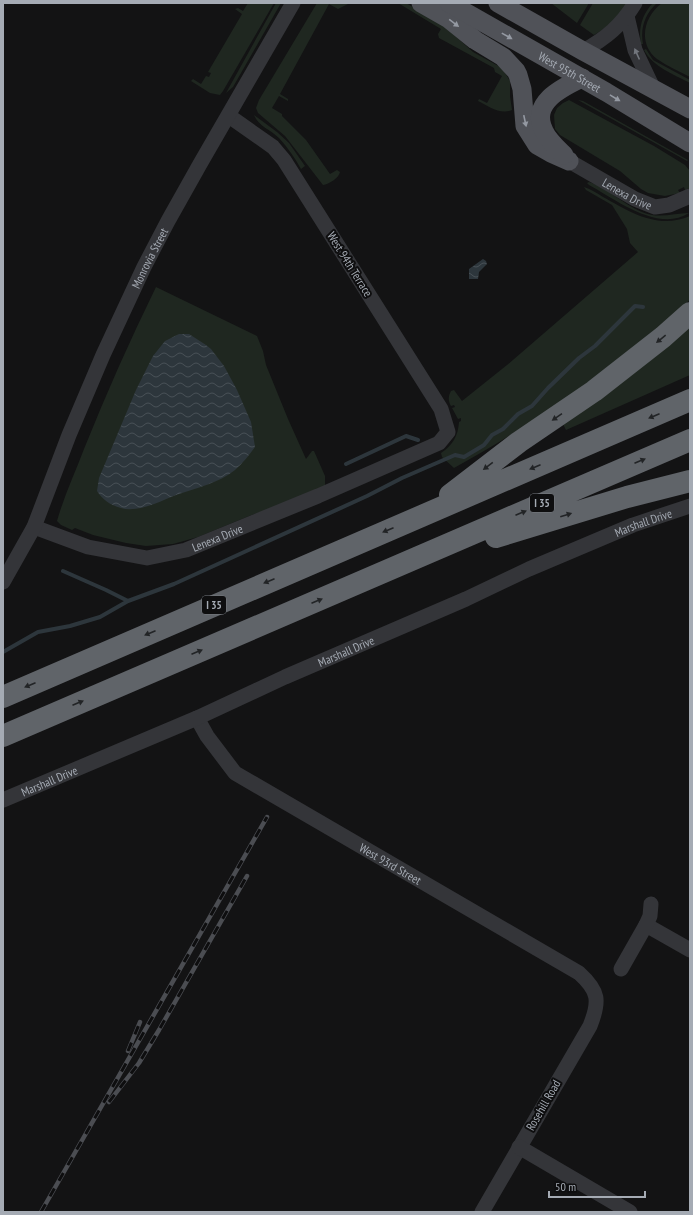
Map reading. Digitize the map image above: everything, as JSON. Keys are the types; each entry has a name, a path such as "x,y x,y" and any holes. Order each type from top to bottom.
{"highway":[{"path":"424,514 519,442 594,392 690,314"},
{"name":"I 35","path":"3,697 690,400"},
{"name":"I 35","path":"3,736 690,440"},
{"path":"395,567 627,497 690,481"}],"main road":[{"path":"421,3 449,19 475,40 507,62 518,75 522,89 525,126 537,145 569,161"},
{"name":"West 95th Street","path":"449,3 582,78 690,143"},
{"name":"West 95th Street","path":"498,3 690,109"},
{"path":"569,161 544,133 540,122 541,109 549,98 562,87 582,78"}],"street":[{"name":"Monrovia Street","path":"34,527 69,435 103,355 144,267 210,146 229,116 293,3"},
{"path":"583,51 612,32 631,9"},
{"path":"631,9 635,50 654,90"},
{"name":"West 94th Terrace","path":"229,116 273,147 284,160 441,409 448,432"},
{"name":"Lenexa Drive","path":"569,161 635,199 655,207 669,204 690,196"},
{"name":"Lenexa Drive","path":"34,527 88,547 146,558 186,550 318,496 439,443 448,432"},
{"name":"Marshall Drive","path":"3,800 198,718 285,677 466,599 529,569 633,525 690,506"},
{"path":"3,582 34,527"},
{"name":"West 93rd Street","path":"198,718 207,736 235,773 579,972 590,983 596,996"},
{"path":"621,968 646,925 650,916 651,904"},
{"path":"646,925 690,950"},
{"name":"Rosehill Road","path":"482,1212 590,1026 596,1011 596,996"},
{"path":"519,1147 630,1212"}],"shaded area":[{"path":"248,3 274,3 223,91 220,95 210,93 191,81 193,79 201,84 206,76 209,77 211,73 208,72 242,14 235,9 238,8 243,11"},
{"path":"276,3 281,3 233,87 226,93"},
{"path":"317,3 350,3 338,9 329,4 280,94 288,99 288,101 279,96 272,108 282,114 282,116 306,140 330,174 337,170 340,172 333,180 323,185 285,136 258,113 256,108 259,100"},
{"path":"398,3 406,3 442,24 473,52 502,68 510,81 512,110 499,111 478,101 479,99 487,103 502,76 495,72 494,68 439,38 438,34 441,29"},
{"path":"551,3 589,3 577,23"},
{"path":"593,3 628,3 618,20 594,35 580,25"},
{"path":"653,3 657,3 649,12 644,22 642,32 643,44 641,44 640,33 642,22 646,12"},
{"path":"662,3 690,3 690,77 657,59 651,53 647,45 645,30 647,22 656,8"},
{"path":"646,49 653,60 690,80 690,83 658,66 648,56 644,50"},
{"path":"569,100 654,146 685,165 690,171 690,188 685,190 684,187 678,190 680,193 665,196 648,193 620,171 560,135 555,129 554,115 557,108"},
{"path":"578,100 583,101 688,160 687,161"},
{"path":"254,115 289,143 305,166 301,169 291,153 276,135 258,122"},
{"path":"589,182 605,189 635,209 652,215 689,213 677,218 664,219 651,217 624,205 589,185 587,183"},
{"path":"584,187 594,191 623,208 645,217 667,221 678,220 690,216 690,300 635,347 577,391 517,431 454,468 442,457 441,453 449,447 454,440 459,422 461,421 461,418 458,419 452,408 455,407 454,405 451,406 449,402 451,391 454,390 462,401 507,365 638,252 630,243 627,229 612,205 586,190"},
{"path":"156,287 257,336 263,351 266,365 306,459 312,451 314,451 325,476 325,486 287,504 254,514 198,537 173,544 146,546 126,543 93,535 75,528 72,530 61,525 57,521 66,494 101,408"},
{"path":"690,323 690,375 566,430 563,424"}],"water":[{"path":"483,259 487,264 479,272 478,279 469,279 469,269"},
{"path":"179,334 189,334 206,345 224,366 237,390 251,422 255,447 235,470 229,475 215,482 142,508 128,509 117,507 107,502 97,491 99,478 136,390 153,356 165,341"}],"waterway":[{"path":"63,571 128,601 174,584 367,496 402,478 455,455 464,457 484,445 492,435 503,429 518,414 532,406 548,388 579,358 595,346 635,306 643,307"},
{"path":"346,464 406,436 418,440"},
{"path":"3,652 38,632 70,626 100,617 128,601"}],"railway":[{"path":"41,1212 267,817"},
{"path":"109,1102 139,1063 247,876"},
{"path":"128,1051 140,1022"}]}
